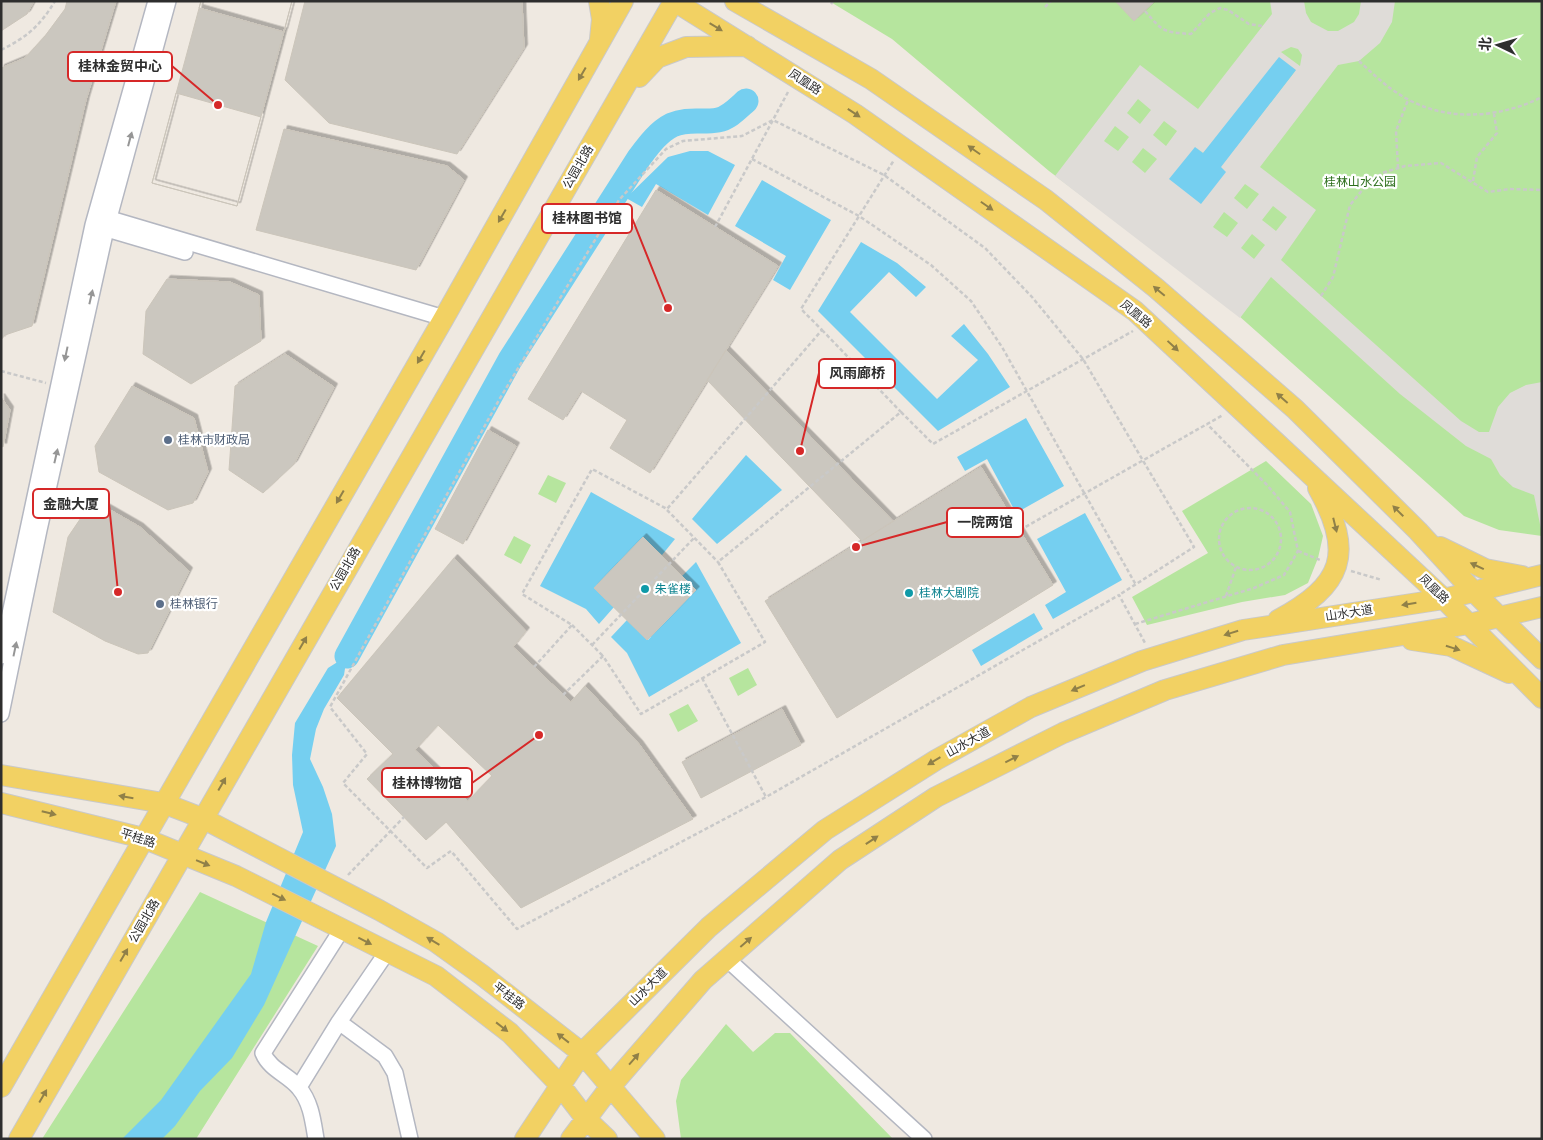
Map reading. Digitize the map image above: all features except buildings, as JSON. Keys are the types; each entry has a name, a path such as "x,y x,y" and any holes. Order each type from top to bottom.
{"main road":[{"path":"599,1 602,19 599,44"},
{"path":"1,1087 442,321 623,1"},
{"name":"凤凰路","path":"674,1 796,75 902,146 1135,311 1444,598 1541,697"},
{"name":"公园北路","path":"19,1139 202,818 674,1"},
{"path":"735,1 872,79 1046,200 1156,288 1294,409 1418,531 1474,591 1542,659"},
{"path":"750,1 763,18"},
{"path":"616,101 657,58 686,47 747,46"},
{"path":"1267,626 1316,597 1336,571 1339,543 1332,514 1304,467"},
{"path":"1418,531 1448,552 1484,569 1518,576 1542,575"},
{"name":"山水大道","path":"524,1139 582,1053 709,927 825,830 936,760 1031,707 1152,658 1243,630 1444,598 1542,575"},
{"path":"571,1139 611,1086 703,980 840,860 936,797 1054,738 1165,690 1283,656 1502,618 1542,607"},
{"path":"1370,641 1409,639 1451,646 1514,675 1541,697"},
{"path":"1,775 163,803 202,818"},
{"name":"平桂路","path":"1,803 143,838 236,876 436,976 510,1033 560,1085 586,1119 607,1139"},
{"name":"平桂路","path":"202,818 336,887 436,942 482,974 582,1053 655,1139"}],"street":[{"path":"1,656 59,387 156,1"},
{"path":"1,714 101,222 168,1"},
{"path":"101,222 442,321"},
{"path":"316,1139 309,1103 299,1087 267,1061 263,1053 342,929"},
{"path":"299,1087 339,1022 387,952"},
{"path":"727,959 924,1139"},
{"path":"339,1022 385,1056 395,1072 410,1139"}],"path":[{"path":"1,50 15,43 42,23 55,1"},
{"path":"1044,7 1051,1"},
{"path":"1145,11 1161,30 1174,33 1191,34 1210,13 1220,8 1228,10 1249,24 1262,26"},
{"path":"1359,61 1378,79 1408,100 1448,112 1468,115 1494,113 1516,108 1542,97"},
{"path":"716,227 796,75"},
{"path":"1398,168 1396,131 1408,100"},
{"path":"1473,181 1477,157 1497,133 1494,113"},
{"path":"773,120 884,175 985,248 1032,297 1083,359 1194,547 1119,594 766,797 517,930 451,851 427,868 343,783 366,754 330,707 498,400 619,200 666,148 683,141 742,136 773,120"},
{"path":"902,146 802,309 934,444 1148,322"},
{"path":"752,158 859,216 931,265 971,301 1002,347 1025,392 1136,584"},
{"path":"1321,296 1333,277 1350,205 1372,179 1382,173 1398,168 1441,163 1488,192 1542,190"},
{"path":"667,509 822,330"},
{"path":"1,371 59,387"},
{"path":"1020,530 1239,406"},
{"path":"718,562 901,412"},
{"path":"1134,624 1254,588 1284,575 1298,551 1290,512 1268,485 1207,424"},
{"path":"592,469 667,509 694,538 718,562 765,642 642,714 603,656 572,625 522,594 592,469"},
{"path":"1253,508 1263,511 1271,517 1280,535 1277,555 1270,563 1251,571 1236,567 1224,558 1220,548 1220,528 1230,516 1243,509 1253,508"},
{"path":"592,645 694,538"},
{"path":"1226,596 1236,567"},
{"path":"1119,594 1152,658"},
{"path":"534,667 572,625"},
{"path":"563,695 603,656"},
{"path":"702,678 766,797"},
{"path":"336,887 404,817"}],"green space":[{"name":"桂林山水公园","path":"829,1 1542,1 1542,536 1499,530 1464,516 1230,308 1049,171 892,39"},
{"path":"1266,461 1311,504 1323,536 1318,558 1308,583 1285,595 1242,602 1147,625 1132,597 1208,553 1182,511"},
{"path":"548,475 566,483 556,503 538,494"},
{"path":"514,536 531,545 521,564 504,555"},
{"path":"748,668 757,685 738,696 729,678"},
{"path":"688,704 698,721 678,732 669,714"},
{"path":"200,892 318,946 196,1139 42,1139"},
{"path":"726,1024 753,1052 775,1033 790,1033 893,1139 681,1139 676,1101 681,1080"}],"shaded area":[{"path":"1270,1 1304,1 1306,13 1311,22 1328,31 1338,31 1354,22 1359,14 1361,1 1395,1 1392,22 1380,43 1359,61 1338,65 1260,167 1316,210 1281,260 1461,421 1479,432 1489,432 1498,407 1510,393 1526,385 1542,382 1542,534 1534,495 1513,487 1500,475 1491,459 1466,446 1400,394 1271,277 1240,318 1055,176 1140,65 1198,109 1272,14","holes":["1291,47 1298,49 1302,55 1300,66 1281,52","1296,70 1220,167 1226,172 1195,147 1203,153","1138,99 1151,110 1140,124 1127,113","1164,121 1177,131 1166,146 1153,135","1115,126 1129,137 1118,151 1104,141","1143,148 1157,159 1145,173 1132,162","1245,184 1259,194 1247,209 1234,198","1273,206 1287,217 1276,231 1262,220","1224,212 1238,223 1227,237 1213,227","1252,234 1265,245 1254,259 1241,248"]}],"water":[{"path":"1279,57 1296,70 1221,167 1226,172 1201,204 1169,179 1195,147 1203,153"},
{"path":"690,151 708,151 735,165 708,215 656,184 642,207 626,198 668,157"},
{"path":"762,180 831,220 790,290 773,280 786,256 735,226"},
{"path":"861,242 897,263 926,287 916,297 889,272 850,312 937,399 978,360 951,336 964,324 988,354 1010,387 938,431 818,311"},
{"path":"1026,418 1064,486 1016,513 987,459 965,471 957,457"},
{"path":"746,455 782,490 717,544 692,519"},
{"path":"591,492 675,539 662,555 643,538 594,588 614,607 599,624 586,609 540,586"},
{"path":"1085,513 1122,580 1053,619 1045,605 1066,592 1037,539"},
{"path":"696,562 741,643 649,697 627,653 611,637 627,620 648,640 696,590 682,576"},
{"path":"1034,613 1043,629 981,666 972,650"},
{"path":"347,656 344,675 324,709 316,729 310,759 323,787 332,814 336,846 264,1005 232,1058 200,1091 175,1126 162,1139 122,1139 161,1100 251,974 266,922 303,832 293,785 292,755 295,723 328,668"}],"waterway":[{"path":"347,656 510,360 639,158 658,135 672,125 689,121 722,119 746,101"}],"place":[{"name":"桂林金贸中心","path":"218,105"},
{"name":"桂林图书馆","path":"668,308"},
{"name":"桂林市财政局","path":"168,440"},
{"name":"风雨廊桥","path":"800,451"},
{"name":"一院两馆","path":"856,547"},
{"name":"朱雀楼","path":"645,589"},
{"name":"金融大厦","path":"118,592"},
{"name":"桂林大剧院","path":"909,593"},
{"name":"桂林银行","path":"160,604"},
{"name":"桂林博物馆","path":"539,735"}]}
